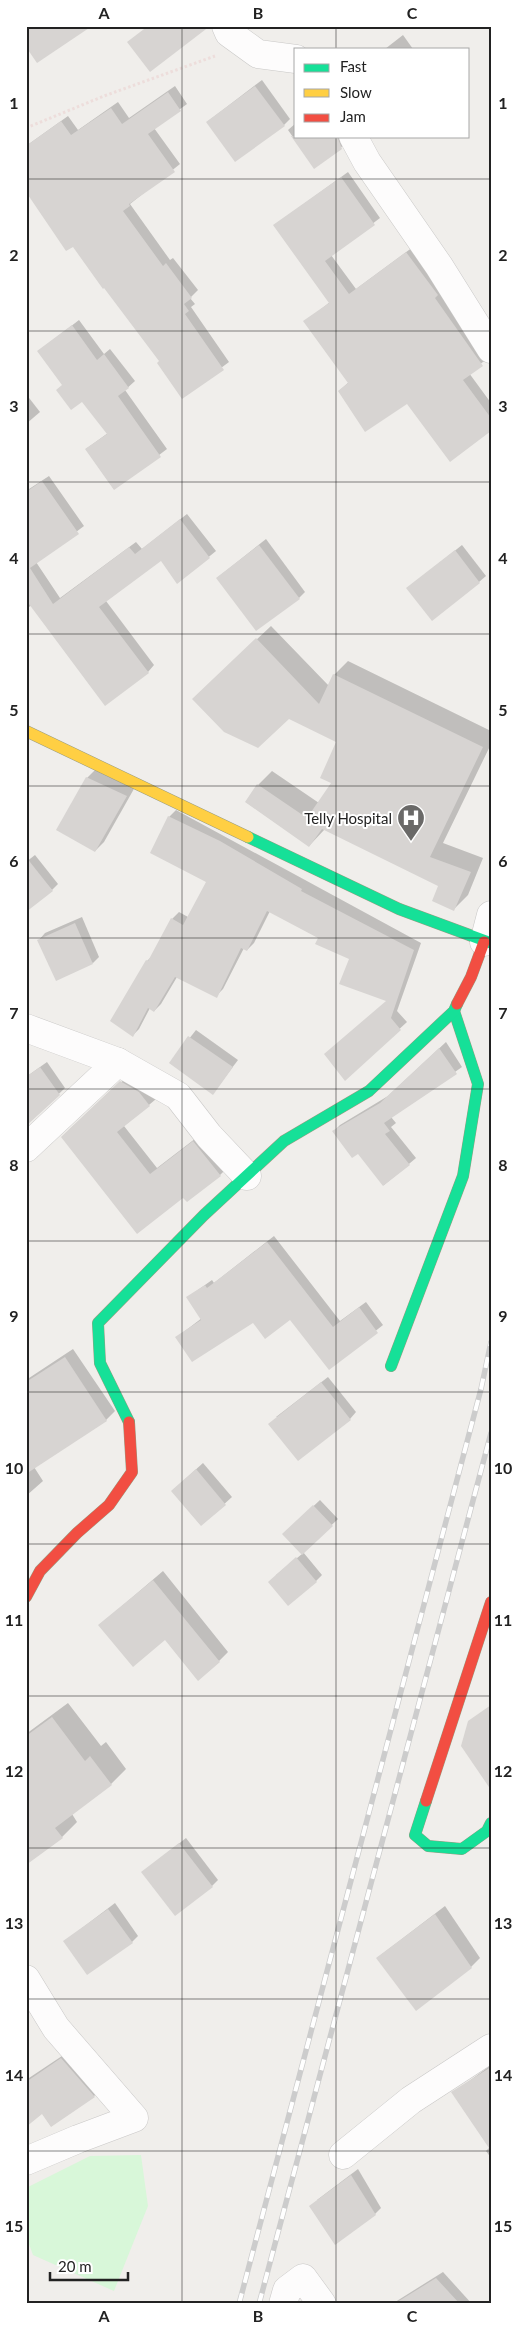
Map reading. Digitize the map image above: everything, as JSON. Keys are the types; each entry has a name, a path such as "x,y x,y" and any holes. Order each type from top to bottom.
{"street":[{"path":"226,26 229,33 258,54 294,59"},
{"path":"354,138 367,162 439,266 491,349"},
{"path":"26,731 399,909 487,942"},
{"path":"26,1597 40,1571 77,1533 109,1505 132,1472 129,1418 100,1363 98,1323 204,1215 284,1141 368,1091 454,1011 472,977 487,942 491,916"},
{"path":"391,1366 463,1176 478,1084 454,1011"},
{"path":"26,1028 118,1062 178,1096 209,1136 247,1176"},
{"path":"26,1148 118,1062"},
{"path":"491,1602 414,1835 428,1846 462,1849 487,1832 491,1823"},
{"path":"26,1979 56,2028 134,2118 78,2139 26,2162"},
{"path":"343,2155 411,2100 491,2048"},
{"path":"283,2304 287,2290 303,2278 322,2304"}],"path":[{"path":"26,128 104,96 246,45"}],"green space":[{"path":"141,2155 148,2206 114,2291 33,2255 26,2236 26,2188 90,2156"}],"building":[{"path":"26,26 92,26 37,63 26,47"},
{"path":"148,26 210,26 150,72 127,42"},
{"path":"255,86 285,126 235,162 206,122"},
{"path":"168,92 181,111 148,134 175,172 129,204 130,206 123,211 163,266 166,263 192,298 184,304 189,311 185,314 224,370 182,399 157,363 159,361 104,288 73,247 66,251 26,192 26,146 61,121 71,135 111,108 122,124"},
{"path":"291,136 294,136 294,138 338,138 342,149 314,169"},
{"path":"341,177 375,225 325,261 349,294 406,252 438,295 435,298 483,366 463,380 491,418 491,431 450,462 407,404 365,432 338,391 348,383 303,321 329,303 273,225"},
{"path":"72,325 97,360 104,354 129,388 118,396 161,457 114,490 85,449 107,434 82,402 71,410 56,390 62,385 37,351"},
{"path":"42,481 79,534 30,568 53,604 129,547 135,554 180,519 210,558 177,584 161,561 99,607 149,673 105,706 26,600 26,492"},
{"path":"259,545 300,599 256,631 216,578"},
{"path":"455,550 480,583 432,621 406,588"},
{"path":"256,638 319,704 333,674 483,747 430,857 471,872 454,911 432,901 438,886 322,829 309,847 245,802 257,784 307,818 331,783 320,778 336,742 289,719 258,748 224,732 192,699"},
{"path":"86,777 127,796 95,852 56,830"},
{"path":"168,816 220,841 302,889 301,891 414,950 391,1018 401,1030 345,1081 324,1054 386,1001 339,984 349,959 315,944 318,938 267,911 247,951 241,948 217,998 175,977 154,1012 148,1008 133,1037 110,1021 146,960 148,961 171,918 183,925 206,882 150,853"},
{"path":"26,857 53,891 26,912"},
{"path":"75,923 93,964 56,981 37,940"},
{"path":"188,1036 233,1067 213,1095 169,1063"},
{"path":"439,1048 457,1074 384,1123 390,1131 385,1134 410,1165 383,1186 358,1154 352,1158 332,1131 380,1103"},
{"path":"40,1067 60,1095 26,1126 26,1077"},
{"path":"120,1081 139,1092 150,1106 117,1132 150,1174 193,1141 221,1176 187,1202 183,1198 137,1234 61,1137"},
{"path":"267,1242 333,1327 359,1307 378,1333 329,1370 290,1320 265,1339 253,1323 192,1362 175,1337 201,1320 186,1297 205,1285 207,1288"},
{"path":"65,1357 107,1421 26,1474 26,1382"},
{"path":"321,1382 351,1420 298,1461 268,1424"},
{"path":"196,1469 226,1505 201,1526 171,1491"},
{"path":"313,1505 333,1526 302,1555 282,1534"},
{"path":"296,1557 317,1582 288,1606 268,1582"},
{"path":"153,1580 220,1662 198,1681 165,1640 133,1667 98,1625"},
{"path":"491,1705 491,1790 461,1746 468,1721"},
{"path":"52,1717 85,1761 90,1756 112,1785 55,1828 63,1838 26,1865 26,1736"},
{"path":"179,1843 213,1887 175,1916 141,1872"},
{"path":"108,1909 133,1943 87,1975 63,1941"},
{"path":"435,1914 472,1968 416,2011 376,1958"},
{"path":"61,2058 95,2097 51,2127 42,2114 26,2127 26,2082"},
{"path":"491,2067 491,2151 451,2092"},
{"path":"351,2175 376,2215 335,2245 309,2206"},
{"path":"436,2278 460,2304 394,2304"}],"railway":[{"path":"239,2304 481,1389 491,1342"},
{"path":"259,2304 491,1433"}],"traffic: fast":[{"path":"248,837 399,909 491,943"},
{"path":"129,1422 100,1363 98,1323 204,1215 284,1141 369,1091 454,1011 457,1004"},
{"path":"391,1366 463,1176 478,1084 454,1011"},
{"path":"426,1801 415,1835 428,1846 462,1849 487,1831 491,1823"}],"traffic: slow":[{"path":"26,731 248,837"}],"traffic: jam":[{"path":"457,1004 471,977 484,942"},
{"path":"26,1597 40,1571 77,1533 109,1505 132,1472 129,1422"},
{"path":"426,1801 491,1602"}],"place":[{"name":"Telly Hospital","path":"411,842"}]}
